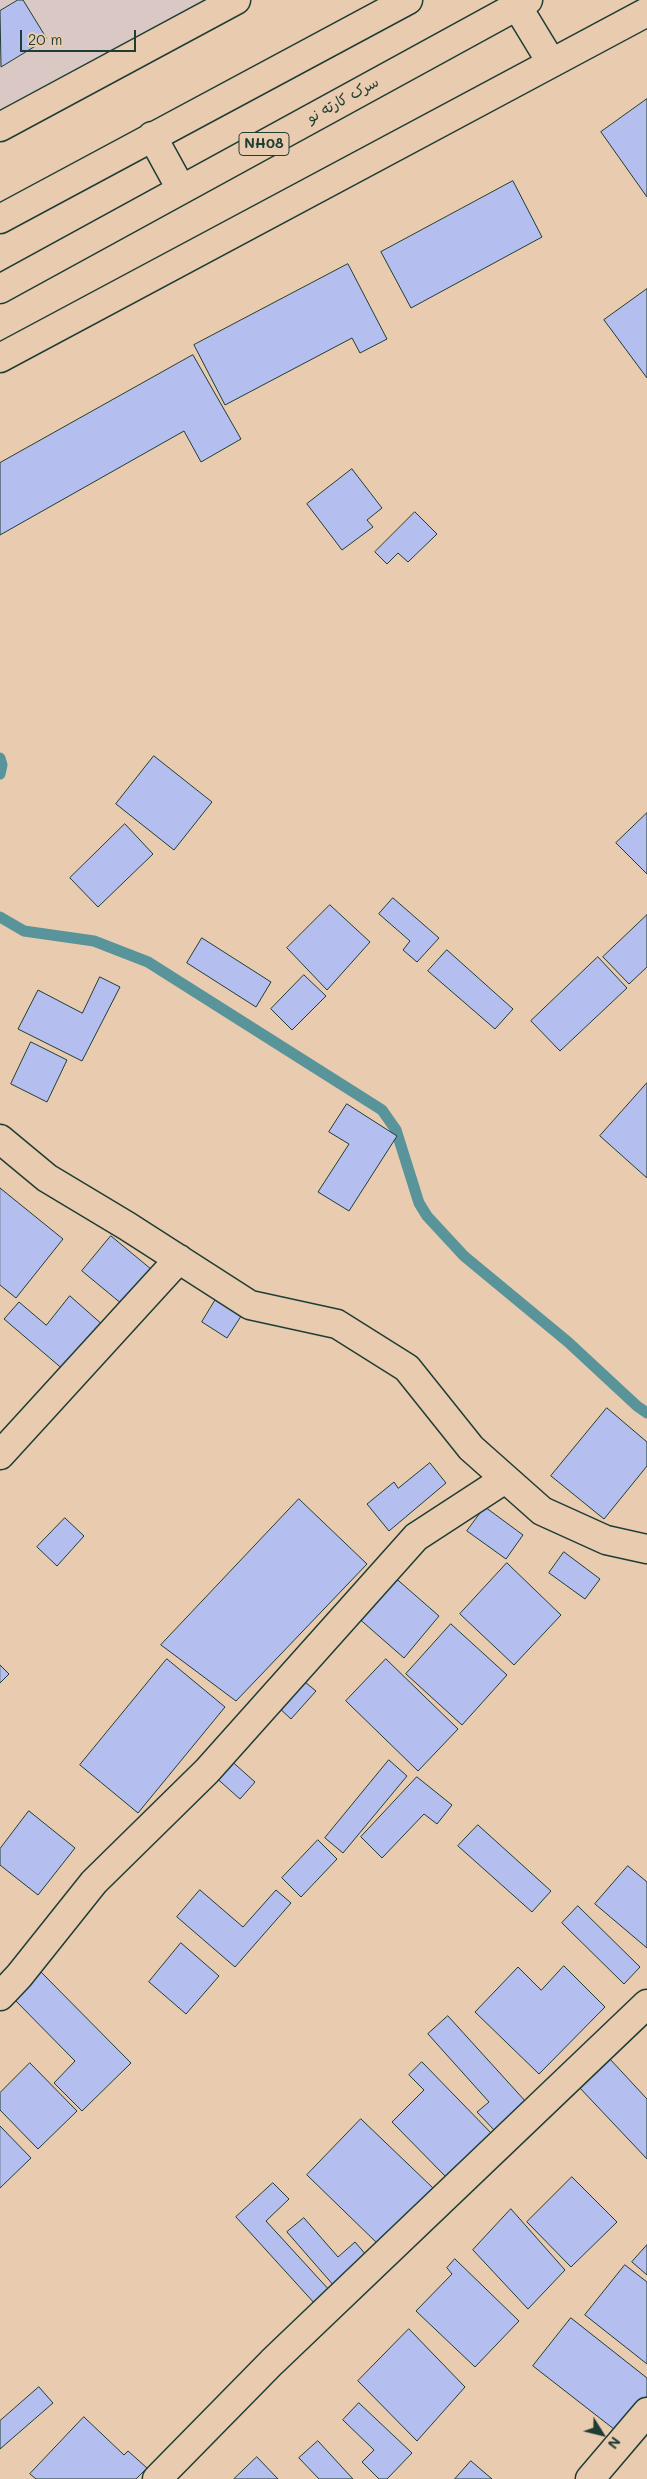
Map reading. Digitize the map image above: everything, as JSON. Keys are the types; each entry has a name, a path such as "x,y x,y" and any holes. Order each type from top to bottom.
{"main road":[{"path":"0,127 236,0"},
{"path":"0,219 408,0"},
{"path":"523,3 551,62"},
{"name":"سرک کارته نو","path":"0,289 523,3"},
{"path":"0,358 647,12"},
{"path":"152,136 181,189"},
{"path":"0,1139 47,1178 250,1305 337,1324 406,1368 471,1448 542,1511 606,1540 647,1549"},
{"path":"0,1455 179,1259"},
{"path":"0,1996 20,1976 94,1882 207,1771 416,1537 506,1479"},
{"path":"158,2479 272,2362 647,2004"},
{"path":"590,2479 647,2412"}],"shaded area":[{"path":"0,0 227,0 0,130"}],"building":[{"path":"18,0 23,0 47,39 1,67 0,11"},
{"path":"647,99 647,197 601,132"},
{"path":"513,181 542,237 411,308 381,252"},
{"path":"348,264 387,339 360,353 352,338 225,405 194,345"},
{"path":"647,289 647,378 604,320"},
{"path":"193,355 241,439 201,462 184,431 0,535 0,463"},
{"path":"352,469 382,508 367,520 373,527 342,550 307,504"},
{"path":"415,512 437,534 408,562 398,553 387,564 375,552"},
{"path":"154,756 212,802 174,850 116,804"},
{"path":"647,813 647,874 616,843"},
{"path":"125,824 153,854 98,907 70,878"},
{"path":"393,898 439,938 417,962 403,950 410,941 379,914"},
{"path":"330,905 370,942 327,990 287,948"},
{"path":"647,915 647,967 629,984 603,957"},
{"path":"202,938 271,982 256,1007 187,963"},
{"path":"447,950 513,1009 495,1029 428,971"},
{"path":"598,957 627,988 560,1051 531,1021"},
{"path":"304,975 326,996 292,1030 271,1009"},
{"path":"100,977 120,987 82,1061 18,1029 38,990 82,1013"},
{"path":"31,1042 67,1060 47,1102 11,1084"},
{"path":"647,1083 647,1178 600,1136"},
{"path":"347,1104 397,1136 349,1211 318,1192 349,1144 329,1132"},
{"path":"0,1188 63,1239 16,1298 0,1285"},
{"path":"111,1236 157,1274 128,1309 82,1271"},
{"path":"219,1294 245,1310 227,1338 202,1322"},
{"path":"70,1296 104,1326 65,1371 4,1319 19,1302 46,1325"},
{"path":"607,1408 647,1442 647,1466 604,1519 551,1476"},
{"path":"430,1463 446,1483 389,1531 367,1504 394,1482 398,1488"},
{"path":"299,1499 367,1564 236,1701 161,1645"},
{"path":"485,1507 523,1535 506,1559 467,1531"},
{"path":"65,1518 84,1536 57,1566 37,1547"},
{"path":"564,1552 600,1579 585,1599 549,1573"},
{"path":"507,1563 561,1615 514,1665 460,1614"},
{"path":"392,1575 439,1616 404,1658 356,1616"},
{"path":"451,1624 507,1675 462,1725 406,1674"},
{"path":"167,1659 225,1707 138,1813 80,1765"},
{"path":"386,1659 458,1729 418,1771 346,1701"},
{"path":"0,1665 9,1674 0,1683"},
{"path":"300,1678 316,1691 291,1719 277,1706"},
{"path":"228,1758 255,1782 240,1799 213,1775"},
{"path":"389,1760 407,1776 343,1853 325,1838"},
{"path":"417,1777 452,1805 437,1824 424,1814 382,1858 361,1837"},
{"path":"29,1811 75,1848 38,1895 0,1865 0,1849"},
{"path":"478,1825 551,1891 532,1912 458,1846"},
{"path":"318,1840 337,1859 301,1897 282,1878"},
{"path":"628,1866 647,1882 647,1948 595,1904"},
{"path":"200,1890 243,1927 276,1890 291,1903 235,1967 177,1917"},
{"path":"578,1906 640,1967 624,1984 562,1923"},
{"path":"181,1943 219,1976 186,2014 149,1982"},
{"path":"564,1966 605,2007 539,2074 475,2012 518,1967 541,1990"},
{"path":"39,1970 131,2063 82,2111 54,2083 75,2061 12,1997"},
{"path":"448,2016 527,2103 496,2132 477,2112 489,2102 428,2034"},
{"path":"609,2058 647,2099 647,2159 579,2087"},
{"path":"422,2062 493,2135 448,2179 392,2122 424,2090 409,2075"},
{"path":"30,2063 77,2111 38,2149 0,2110 0,2093"},
{"path":"361,2119 433,2188 378,2244 307,2175"},
{"path":"0,2126 31,2158 0,2188"},
{"path":"572,2177 617,2222 571,2267 527,2222"},
{"path":"273,2183 289,2199 266,2221 331,2292 316,2305 236,2217"},
{"path":"511,2209 565,2270 528,2309 473,2250"},
{"path":"304,2218 338,2257 355,2242 368,2257 335,2287 287,2232"},
{"path":"647,2245 647,2275 632,2262"},
{"path":"455,2259 519,2321 475,2367 416,2311 452,2274 447,2268"},
{"path":"625,2265 647,2282 647,2364 585,2315"},
{"path":"571,2318 647,2378 647,2397 619,2433 533,2366"},
{"path":"409,2329 465,2387 417,2441 358,2381"},
{"path":"39,2387 53,2403 0,2449 0,2421"},
{"path":"359,2403 412,2453 387,2479 379,2479 362,2462 374,2450 343,2420"},
{"path":"84,2417 124,2455 128,2451 147,2468 136,2479 36,2479 30,2474"},
{"path":"318,2441 353,2479 319,2479 299,2458"},
{"path":"257,2457 278,2479 234,2479"},
{"path":"471,2461 492,2479 455,2479"}],"waterway":[{"path":"0,758 2,765 0,774"},
{"path":"0,917 24,931 94,941 148,962 382,1110 396,1130 419,1203 427,1216 464,1256 568,1342 647,1413"}]}
